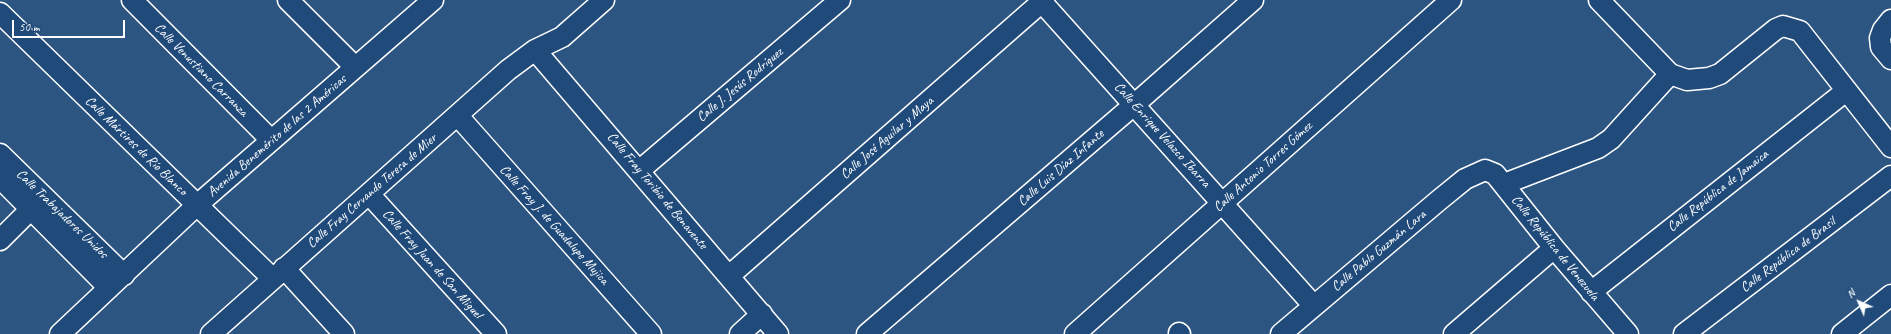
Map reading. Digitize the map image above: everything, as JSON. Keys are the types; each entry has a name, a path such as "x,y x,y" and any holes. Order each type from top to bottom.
{"street":[{"name":"Calle Venustiano Carranza","path":"132,0 271,140"},
{"path":"288,0 355,67"},
{"name":"Avenida Benemérito de las 2 Américas","path":"60,334 196,206 433,0"},
{"name":"Calle J. Jesús Rodríguez","path":"640,170 840,0"},
{"name":"Calle Luis Díaz Infante","path":"867,334 1135,104 1253,0"},
{"name":"Calle Antonio Torres Gómez","path":"1075,334 1451,0"},
{"path":"1599,0 1670,74 1687,80 1709,78 1720,74 1776,28 1783,26 1800,32 1891,147"},
{"name":"Calle Enrique Velazco Ibarra","path":"1042,1 1314,306"},
{"name":"Calle José Aguilar y Maya","path":"729,276 1042,1"},
{"name":"Calle Fray Cervando Teresa de Mier","path":"211,334 508,70 535,50 562,37 591,4"},
{"name":"Calle Mártires de Río Blanco","path":"0,13 196,206 278,273 344,334"},
{"path":"1887,25 1880,38 1881,47 1891,59"},
{"name":"Calle Fray Toribio de Benavente","path":"535,50 640,170 778,334"},
{"path":"1504,184 1598,148 1611,139 1670,74"},
{"name":"Calle República de Jamaica","path":"1590,292 1846,91"},
{"name":"Calle Fray J. de Guadalupe Mujica","path":"458,116 650,334"},
{"name":"Calle Trabajadores Unidos","path":"0,154 124,275"},
{"name":"Calle República de Venezuela","path":"1479,171 1489,170 1495,174 1590,292 1628,334"},
{"name":"Calle Pablo Guzmán Lara","path":"1281,334 1438,201 1479,171"},
{"name":"Calle República de Brasil","path":"1684,334 1891,176"},
{"name":"Calle Trabajadores Unidos","path":"0,178 32,208 109,288"},
{"name":"Calle Fray Juan de San Miguel","path":"369,194 496,334"},
{"path":"0,240 32,208"},
{"path":"1454,334 1554,248"},
{"path":"1842,334 1891,295"},
{"path":"740,334 762,314"}]}
